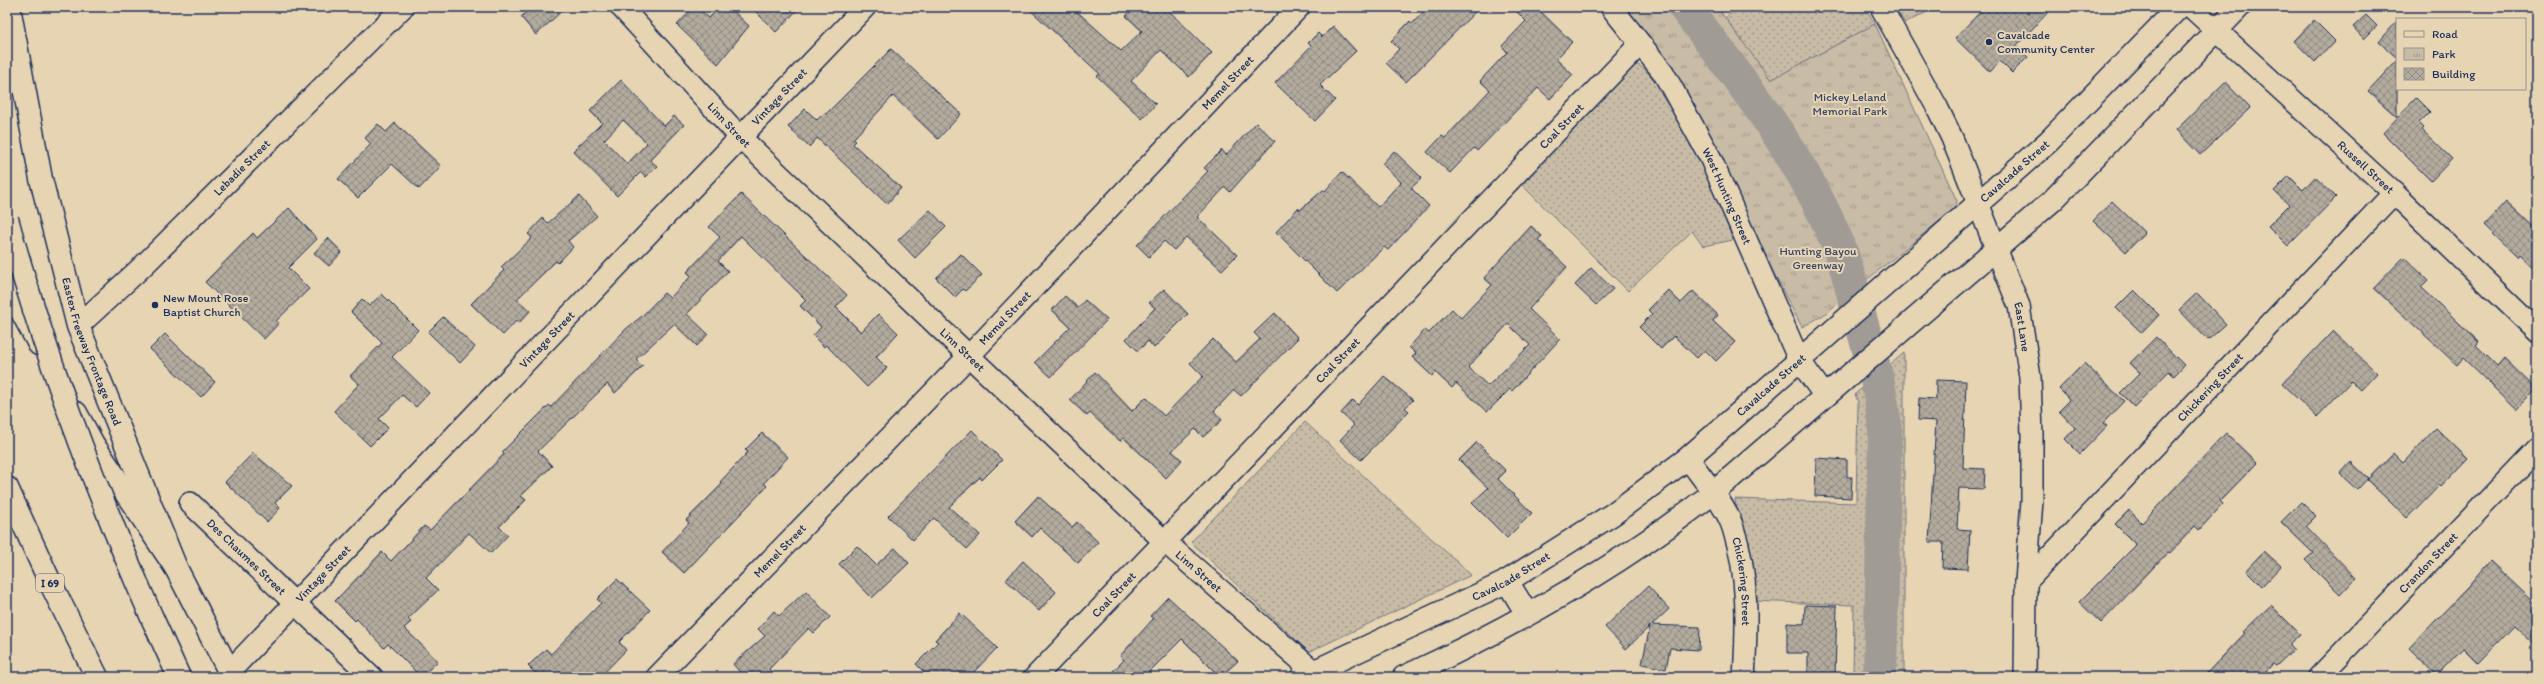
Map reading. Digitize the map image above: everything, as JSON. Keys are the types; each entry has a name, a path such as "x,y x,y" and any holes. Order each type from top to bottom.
{"main road":[{"name":"Eastex Freeway Frontage Road","path":"9,7 12,33 41,179 78,326 176,568 231,674"},
{"name":"Cavalcade Street","path":"1312,675 1506,581 1613,514 1688,458 1834,329 1980,204 2049,141 2179,7"},
{"path":"1404,677 1480,642 1666,529 1713,493 1997,250 2053,200 2217,32 2239,7"},
{"path":"7,219 61,396 90,473 179,677"},
{"path":"7,284 93,444 176,568"},
{"name":"I 69","path":"7,488 49,580 97,677"},
{"path":"1506,581 1527,614"}],"street":[{"name":"Lebadie Street","path":"78,326 144,266 403,7"},
{"name":"Linn Street","path":"621,7 740,137 1165,542 1312,675"},
{"name":"Vintage Street","path":"231,674 294,603 865,7"},
{"name":"Memel Street","path":"657,677 969,356 1299,7"},
{"name":"West Hunting Street","path":"1611,7 1663,72 1710,157 1799,360 1825,396"},
{"name":"East Lane","path":"1881,7 1937,107 1980,204 2019,306 2030,378 2032,500 2026,582 2025,677"},
{"name":"Russell Street","path":"2191,7 2394,193 2537,331"},
{"name":"Coal Street","path":"1035,677 1640,44"},
{"name":"Chickering Street","path":"2026,582 2394,193"},
{"name":"Crandon Street","path":"2319,677 2537,449"},
{"name":"Chickering Street","path":"1688,458 1713,493 1733,527 1744,582 1747,639 1744,677"},
{"name":"Des Chaumes Street","path":"190,503 372,677"}],"green space":[{"path":"1621,7 1717,7 1771,80 1875,24 1957,201 1953,210 1822,316 1802,327 1750,228"},
{"path":"1739,7 1865,7 1875,24 1771,80 1725,18"},
{"path":"1895,7 1937,7 1905,23"},
{"path":"1638,65 1650,75 1664,94 1678,118 1705,173 1733,240 1703,246 1692,231 1628,291 1518,181 1626,68"},
{"path":"1904,353 1904,677 1853,677 1854,605 1751,601 1735,499 1856,503 1858,402 1855,394"},
{"path":"1305,422 1471,575 1309,652 1191,542"}],"building":[{"path":"532,7 566,7 536,35 521,17"},
{"path":"694,7 697,7 709,18 719,7 729,7 749,26 718,64 677,25"},
{"path":"751,7 800,7 776,32"},
{"path":"1027,7 1072,7 1121,51 1142,31 1126,16 1135,7 1165,7 1212,53 1189,77 1161,50 1131,81 1156,104 1142,119 1097,76 1100,74"},
{"path":"1428,7 1480,7 1406,82 1386,63 1399,49 1391,41 1410,21 1412,24"},
{"path":"1512,7 1536,7 1572,42 1556,59 1573,75 1550,99 1538,88 1477,151 1474,148 1450,173 1427,152 1442,136 1445,138 1490,90 1480,81 1507,52 1502,46 1526,21"},
{"name":"Cavalcade Community Center","path":"1985,7 2053,7 2016,46 2028,57 2012,73 2000,61 1990,72 1955,38"},
{"path":"2366,15 2377,26 2364,39 2353,27"},
{"path":"2314,20 2335,41 2315,62 2294,41"},
{"path":"2396,22 2396,57 2379,42"},
{"path":"1333,26 1356,51 1320,85 1335,100 1315,121 1275,83 1311,46 1308,43 1318,33 1322,37"},
{"path":"891,49 961,114 938,139 893,96 853,139 856,141 853,144 901,188 887,204 817,138 809,147 788,127 805,109 817,120 824,113 826,114"},
{"path":"2396,61 2397,117 2368,91"},
{"path":"621,80 664,126 674,116 684,125 650,160 657,166 646,177 641,172 617,196 573,151 602,123 590,111","holes":["623,120 647,143 627,164 604,140"]},
{"path":"2225,82 2250,108 2200,155 2176,130"},
{"path":"2416,98 2430,112 2419,123 2424,128 2422,130 2452,159 2431,181 2383,133"},
{"path":"395,123 441,166 419,189 392,164 358,198 338,179 371,144 365,138 378,124 386,132"},
{"path":"1256,123 1275,141 1230,192 1225,187 1197,217 1237,255 1222,270 1186,237 1174,250 1164,241 1149,257 1137,245 1208,171 1204,168 1222,150 1226,155"},
{"path":"1394,151 1422,178 1411,188 1429,206 1388,250 1384,247 1337,293 1276,232 1298,208 1300,210 1323,190 1325,191 1342,172 1378,207 1401,182 1382,164"},
{"path":"2289,176 2303,190 2315,177 2336,197 2288,246 2268,226 2289,205 2274,191"},
{"path":"741,194 847,295 836,307 861,332 878,314 898,333 876,357 887,368 867,387 826,345 824,347 813,336 821,327 800,306 806,300 741,236 718,261 728,271 687,314 708,334 697,346 674,324 636,359 643,366 615,393 607,384 538,451 552,466 521,496 526,500 499,527 508,535 491,553 469,533 426,578 438,590 408,619 411,622 404,628 438,661 421,677 388,644 384,648 357,619 355,621 335,601 382,552 391,561 424,526 430,530 504,454 502,452 549,405 551,407 626,329 642,316 664,293 670,298 691,276 687,272 720,237 709,227"},
{"path":"579,196 597,216 568,241 573,247 558,263 556,261 517,299 530,311 519,323 517,320 503,335 471,304 504,270 501,267 532,238 528,234 543,218 548,223"},
{"path":"2112,201 2145,233 2126,252 2093,221"},
{"path":"2506,201 2537,230 2537,271 2519,254 2517,257 2484,225"},
{"path":"289,208 317,239 288,268 309,289 276,321 279,323 264,339 205,282 253,233 257,238"},
{"path":"930,210 946,227 915,258 898,240"},
{"path":"1531,226 1542,236 1538,240 1567,267 1529,309 1560,339 1512,391 1510,389 1487,412 1456,383 1452,388 1435,372 1432,376 1412,357 1416,354 1409,347 1425,330 1429,333 1452,309 1461,318 1492,285 1484,278","holes":["1508,324 1530,345 1488,386 1468,367"]},
{"path":"328,238 342,252 329,266 314,253"},
{"path":"961,254 982,275 965,291 963,289 955,297 936,278"},
{"path":"2404,257 2428,280 2421,287 2479,342 2476,345 2497,366 2504,358 2536,389 2516,409 2463,358 2457,365 2374,288"},
{"path":"1591,268 1613,289 1596,305 1575,285"},
{"path":"1164,289 1188,314 1154,348 1148,341 1138,351 1126,339 1155,308 1149,303"},
{"path":"1668,290 1681,303 1693,291 1718,315 1713,321 1735,342 1716,361 1705,350 1697,358 1674,336 1661,349 1639,327 1652,314 1648,310"},
{"path":"2134,290 2159,315 2142,333 2116,308"},
{"path":"2197,293 2226,324 2208,340 2179,310"},
{"path":"382,294 418,330 392,357 429,393 416,407 402,395 379,419 388,428 370,446 334,411 359,384 350,376 382,343 351,312 362,299 369,306"},
{"path":"1065,296 1078,308 1085,300 1107,320 1051,377 1035,362 1070,327 1052,310"},
{"path":"1275,313 1298,338 1241,396 1234,390 1214,411 1222,420 1203,437 1195,429 1172,451 1182,460 1166,478 1124,438 1120,441 1090,413 1087,416 1070,400 1095,372 1132,411 1146,397 1164,416 1203,376 1190,363 1213,339 1236,362 1260,339 1254,333"},
{"path":"443,317 475,347 460,363 428,332"},
{"path":"2333,331 2377,373 2361,390 2351,381 2317,417 2282,384"},
{"path":"165,334 215,382 201,397 150,349"},
{"path":"2156,337 2184,365 2174,376 2169,371 2134,407 2120,393 2140,373 2130,363"},
{"path":"2084,363 2124,401 2103,423 2107,426 2080,454 2065,439 2075,428 2059,411 2070,400 2059,389"},
{"path":"1384,376 1413,400 1405,408 1409,411 1361,460 1340,440 1354,425 1341,413 1353,400 1358,405"},
{"path":"1936,380 1966,381 1963,468 1985,469 1984,489 1959,488 1957,529 1970,530 1968,569 1942,568 1943,542 1929,542 1936,421 1918,420 1919,398 1936,399"},
{"path":"2436,428 2468,459 2441,487 2439,485 2407,518 2367,480 2393,453 2403,463"},
{"path":"972,430 1002,460 982,480 980,477 949,507 980,535 967,549 934,518 913,540 888,516"},
{"path":"762,433 788,457 764,483 767,486 684,573 662,552 689,523 686,520 722,484 720,482 748,452 745,450"},
{"path":"2226,433 2257,463 2220,501 2223,504 2199,530 2195,526 2170,553 2168,552 2101,623 2079,602 2136,545 2115,524 2129,510 2142,523"},
{"path":"1477,442 1506,471 1498,479 1532,513 1507,538 1472,503 1488,488 1459,460"},
{"path":"253,453 292,486 275,503 280,508 267,522 225,482"},
{"path":"1816,458 1847,460 1847,477 1852,477 1851,498 1815,496"},
{"path":"2351,462 2368,478 2357,490 2340,474"},
{"path":"1038,496 1072,527 1077,522 1098,542 1078,563 1040,528 1032,537 1015,521"},
{"path":"2301,502 2316,516 2306,526 2356,578 2340,595 2305,560 2313,553 2281,522"},
{"path":"857,546 876,565 895,548 909,563 872,598 839,564"},
{"path":"2264,551 2281,566 2262,586 2246,570"},
{"path":"1023,561 1056,592 1039,611 1006,580"},
{"path":"2490,561 2537,605 2537,647 2514,625 2478,663 2463,648 2437,675 2409,648 2469,586"},
{"path":"617,579 650,610 619,642 626,650 600,677 539,677 528,666 546,649 551,654 601,603 597,599"},
{"path":"1648,586 1669,609 1652,625 1700,627 1699,650 1670,648 1666,669 1642,664 1650,626 1626,649 1605,627"},
{"path":"806,591 830,617 814,633 809,628 769,669 776,677 744,677 733,664 765,636 758,629 774,611 779,616"},
{"path":"1168,597 1238,661 1220,677 1182,639 1144,677 1107,677 1124,660 1120,656 1153,619 1150,616"},
{"path":"1805,605 1837,606 1835,677 1808,677 1808,653 1787,653 1787,623 1804,624"},
{"path":"2271,605 2300,634 2289,644 2294,649 2276,666 2273,664 2260,677 2203,677 2245,633 2243,632"},
{"path":"960,613 997,648 969,677 929,677 916,664 938,642 935,640"}],"waterway":[{"path":"1685,7 1751,95 1792,156 1828,221 1848,272 1882,403 1885,431 1880,677"}],"place":[{"name":"Cavalcade Community Center","path":"1989,42"},
{"name":"New Mount Rose Baptist Church","path":"155,305"}],"park label":[{"name":"Mickey Leland Memorial Park","path":"1850,104"},
{"name":"Hunting Bayou Greenway","path":"1818,258"}]}
